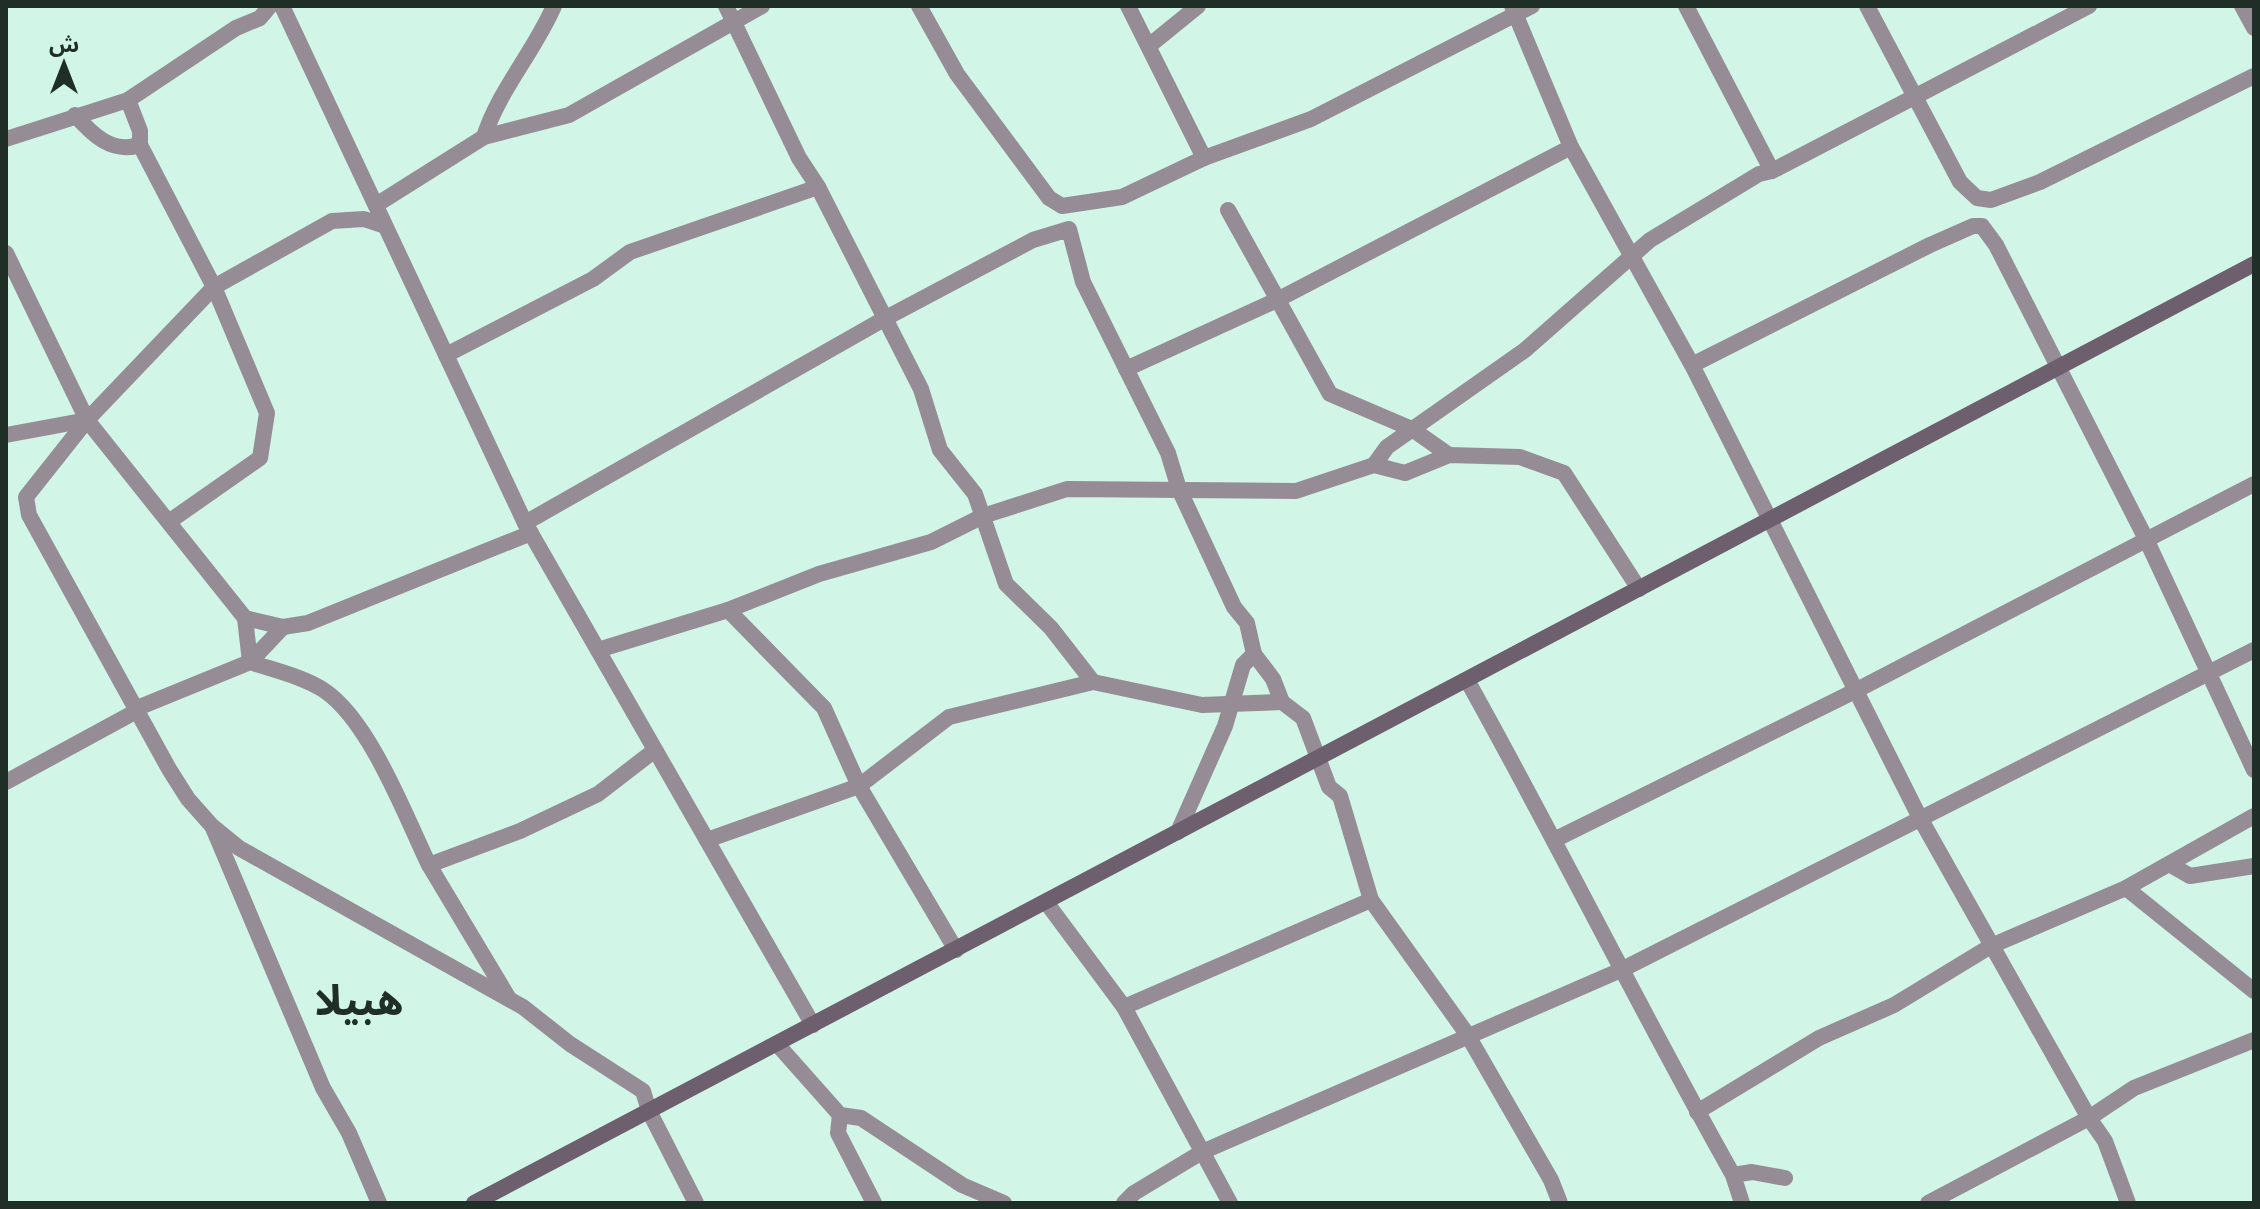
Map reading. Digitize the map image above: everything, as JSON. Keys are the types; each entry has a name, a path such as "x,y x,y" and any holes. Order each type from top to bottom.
{"main road":[{"path":"474,1203 2254,264"}],"street":[{"path":"6,139 128,100 236,28 260,18 270,6"},
{"path":"282,6 528,528 813,1025"},
{"path":"484,137 492,111 539,39 554,6"},
{"path":"376,205 484,137 569,115 730,14 762,6"},
{"path":"919,6 957,74 1049,198 1062,206 1122,197 1204,158 1311,119 1514,10 1532,6"},
{"path":"1128,6 1204,158"},
{"path":"1150,45 1198,6"},
{"path":"1686,6 1772,171"},
{"path":"1867,6 1960,182 1977,198 1991,200 2040,182 2254,76"},
{"path":"1374,465 1387,447 1525,350 1650,240 1759,174 1772,171 2058,13 2089,6"},
{"path":"2242,6 2254,28"},
{"path":"1514,10 1571,147 1692,365 1920,818 2089,1118 2105,1141 2113,1170 2128,1203"},
{"path":"730,14 799,158 818,187 921,389 940,450 975,494 1006,584 1051,628 1093,682"},
{"path":"128,100 140,131 140,145 214,287 267,413 260,458 170,521"},
{"path":"75,115 98,140 130,148 140,145"},
{"path":"1126,369 1277,300 1571,147"},
{"path":"446,355 593,279 630,252 818,187"},
{"path":"1228,210 1330,394 1412,429 1449,455"},
{"path":"385,226 364,219 332,221 214,287 87,420 26,497 36,533 188,799 212,826 270,867 508,999 643,1091 649,1111 696,1203"},
{"path":"1692,365 1930,245 1973,226 1982,226 1996,245 2146,539 2254,770"},
{"path":"245,618 283,627 308,623 528,528 884,319 1033,240 1069,229 1083,282 1168,453 1179,489 1234,607 1247,623 1254,654 1273,679 1282,702 1303,718 1329,787 1340,796 1371,900 1467,1034 1551,1180 1560,1203"},
{"path":"6,253 87,420 245,618 250,662"},
{"path":"6,435 87,420"},
{"path":"598,650 728,610 819,574 931,542 983,516 1067,489 1296,491 1374,465 1405,473 1449,455 1520,457 1564,473 1639,589"},
{"path":"1556,839 1855,691 2254,484"},
{"path":"728,610 824,708 859,786 956,950"},
{"path":"6,782 133,713 135,709 250,662 283,627"},
{"path":"1124,1203 1134,1193 1202,1152 1467,1034 1621,970 2254,650"},
{"path":"1178,832 1225,726 1228,705 1243,665 1254,654"},
{"path":"250,662 325,691 356,725 377,757 429,865 508,999"},
{"path":"1467,680 1556,839 1621,970 1733,1175 1742,1203"},
{"path":"707,840 859,786 949,717 1093,682 1202,705 1282,702"},
{"path":"429,865 520,831 598,794 655,750"},
{"path":"1697,1112 1819,1038 1894,1005 1991,946 2126,888 2171,865 2184,852 2254,816"},
{"path":"212,826 323,1088 349,1133 379,1203"},
{"path":"2171,865 2190,876 2254,866"},
{"path":"2126,888 2254,991"},
{"path":"1124,1007 1371,900"},
{"path":"1046,902 1124,1007 1230,1203"},
{"path":"1928,1203 2089,1118 2134,1088 2254,1040"},
{"path":"777,1044 840,1115 861,1118 962,1185 1004,1203"},
{"path":"840,1115 838,1133 874,1203"},
{"path":"1733,1175 1752,1172 1785,1178"}],"district":[{"name":"هبيلا","path":"359,1000"}]}
